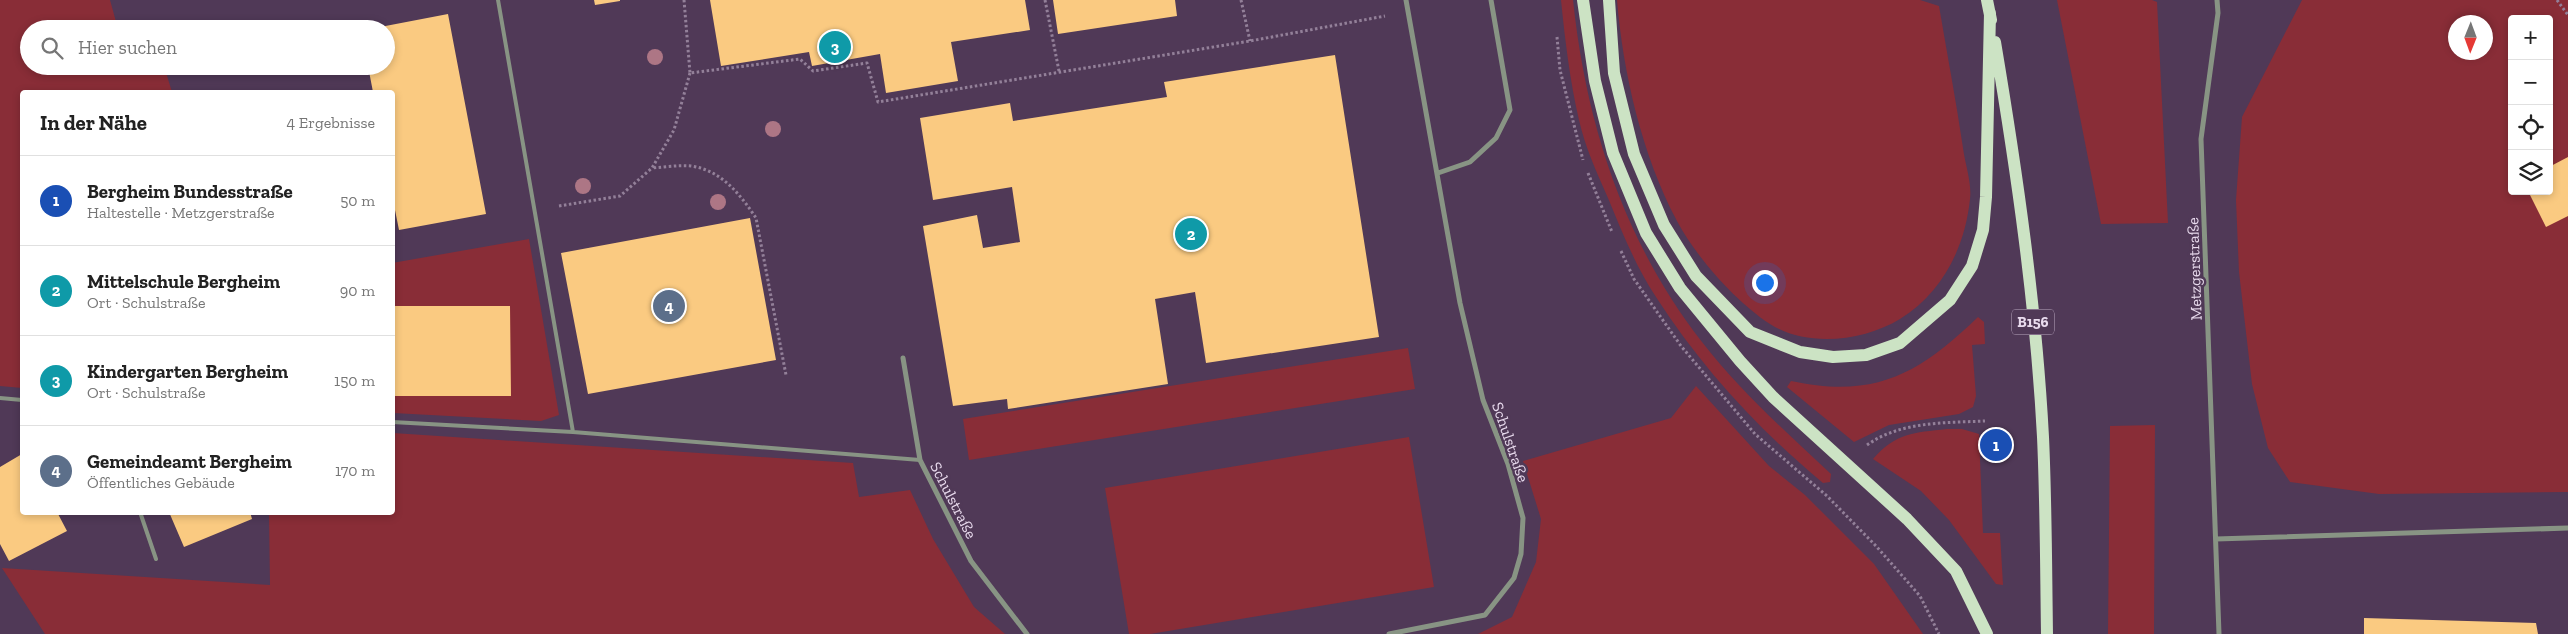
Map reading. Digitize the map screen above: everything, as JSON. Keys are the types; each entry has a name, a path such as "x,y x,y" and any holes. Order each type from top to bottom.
{"main road":[{"path":"1583,0 1595,81 1613,153 1646,233 1680,288 1740,361 1773,397 1907,519 1956,571 1987,634"},
{"path":"1609,0 1614,73 1634,154 1669,232 1696,276 1750,332 1800,352 1833,357 1866,355 1900,342 1950,300 1972,266 1983,230 1986,197 1988,6"},
{"name":"B156","path":"1988,6 2010,130 2025,238 2037,362 2043,437 2047,634"}],"street":[{"name":"Schulstraße","path":"1389,634 1485,615 1514,578 1521,554 1523,518 1508,464 1483,400 1460,303 1406,0"},
{"path":"1438,173 1470,162 1496,138 1510,110 1491,0"},
{"name":"Metzgerstraße","path":"2217,0 2218,13 2201,140 2219,634"},
{"name":"Schulstraße","path":"903,358 920,460 971,561 1027,634"},
{"path":"2216,539 2568,528"}],"lane":[{"path":"498,0 573,432"},
{"path":"0,398 20,400"},
{"path":"395,422 573,432 920,460"},
{"path":"141,515 156,559"}],"path":[{"path":"534,210 620,196 652,168 674,130 690,73 684,0"},
{"path":"1046,0 1059,71"},
{"path":"1241,0 1250,41"},
{"path":"2557,0 2568,15"},
{"path":"690,73 800,59 813,70 867,63 878,102 1250,41 1407,12"},
{"path":"652,168 691,166 720,176 742,197 756,218 786,376"},
{"path":"1940,634 1920,596 1876,546 1826,496 1851,467 1867,444 1888,432 1928,424 1985,421"}],"shaded area":[{"path":"0,0 110,0 116,20 20,20 20,75 167,75 171,90 20,90 20,388 0,386"},
{"path":"1561,0 1573,0 1579,46 1599,136 1613,180 1630,223 1651,264 1675,304 1716,360 1764,410 1831,474 1830,482 1823,483 1799,463 1732,396 1673,323 1642,274 1588,150 1582,130 1570,75"},
{"path":"1617,0 1920,0 1939,6 1969,180 1970,199 1963,235 1957,252 1949,268 1928,296 1915,308 1886,327 1853,337 1835,339 1818,339 1785,332 1770,324 1744,304 1718,278 1695,249 1677,221 1665,196 1644,141 1629,85"},
{"path":"2057,0 2152,0 2157,2 2168,223 2101,224"},
{"path":"2302,0 2568,0 2568,492 2379,494 2290,482 2268,448 2252,384 2239,272 2236,200 2242,117"},
{"path":"529,239 559,415 541,421 395,413 395,262"},
{"path":"1978,317 1984,322 1985,344 1972,345 1976,396 1973,407 1959,414 1889,425 1854,442 1787,387 1791,381 1821,386 1847,387 1872,384 1894,377 1936,354"},
{"path":"1408,348 1415,389 969,460 963,419"},
{"path":"1696,386 1769,466 1805,495 1874,564 1923,634 1478,634 1512,617 1536,562 1541,519 1523,461 1671,418"},
{"path":"2155,425 2154,634 2108,634 2110,426"},
{"path":"1947,429 1962,429 1979,434 1983,533 2000,533 2003,585 1996,584 1949,520 1921,491 1873,459 1890,443 1906,435"},
{"path":"395,433 853,463 859,497 910,490 933,539 974,607 1005,634 45,634 2,568 270,585 269,515 395,515"},
{"path":"1409,437 1434,587 1150,634 1129,634 1105,488"}],"building":[{"path":"594,0 620,0 620,1 595,5"},
{"path":"710,0 1025,0 1030,30 951,42 958,81 886,93 880,54 812,66 809,52 721,66"},
{"path":"1053,0 1175,0 1177,16 1058,34"},
{"path":"448,14 486,214 399,230 395,210 395,90 373,90 370,75 395,75 395,24"},
{"path":"1335,55 1379,337 1206,363 1195,292 1155,299 1168,384 1008,409 1007,399 953,406 923,226 977,215 983,248 1020,242 1012,187 933,200 920,118 1010,103 1013,121 1167,97 1164,82"},
{"path":"2568,157 2568,216 2546,227 2530,195 2553,195 2553,165"},
{"path":"750,218 776,360 588,394 561,253"},
{"path":"395,306 510,306 511,396 395,396"},
{"path":"20,455 20,515 59,515 67,531 9,561 0,544 0,467"},
{"path":"170,515 251,515 252,519 184,547"},
{"path":"2364,618 2536,623 2538,634 2364,634"}],"place":[{"name":"Kindergarten Bergheim","path":"835,47"},
{"name":"Mittelschule Bergheim","path":"1191,234"},
{"name":"Gemeindeamt Bergheim","path":"669,306"},
{"name":"Bergheim Bundesstraße","path":"1996,445"}]}
